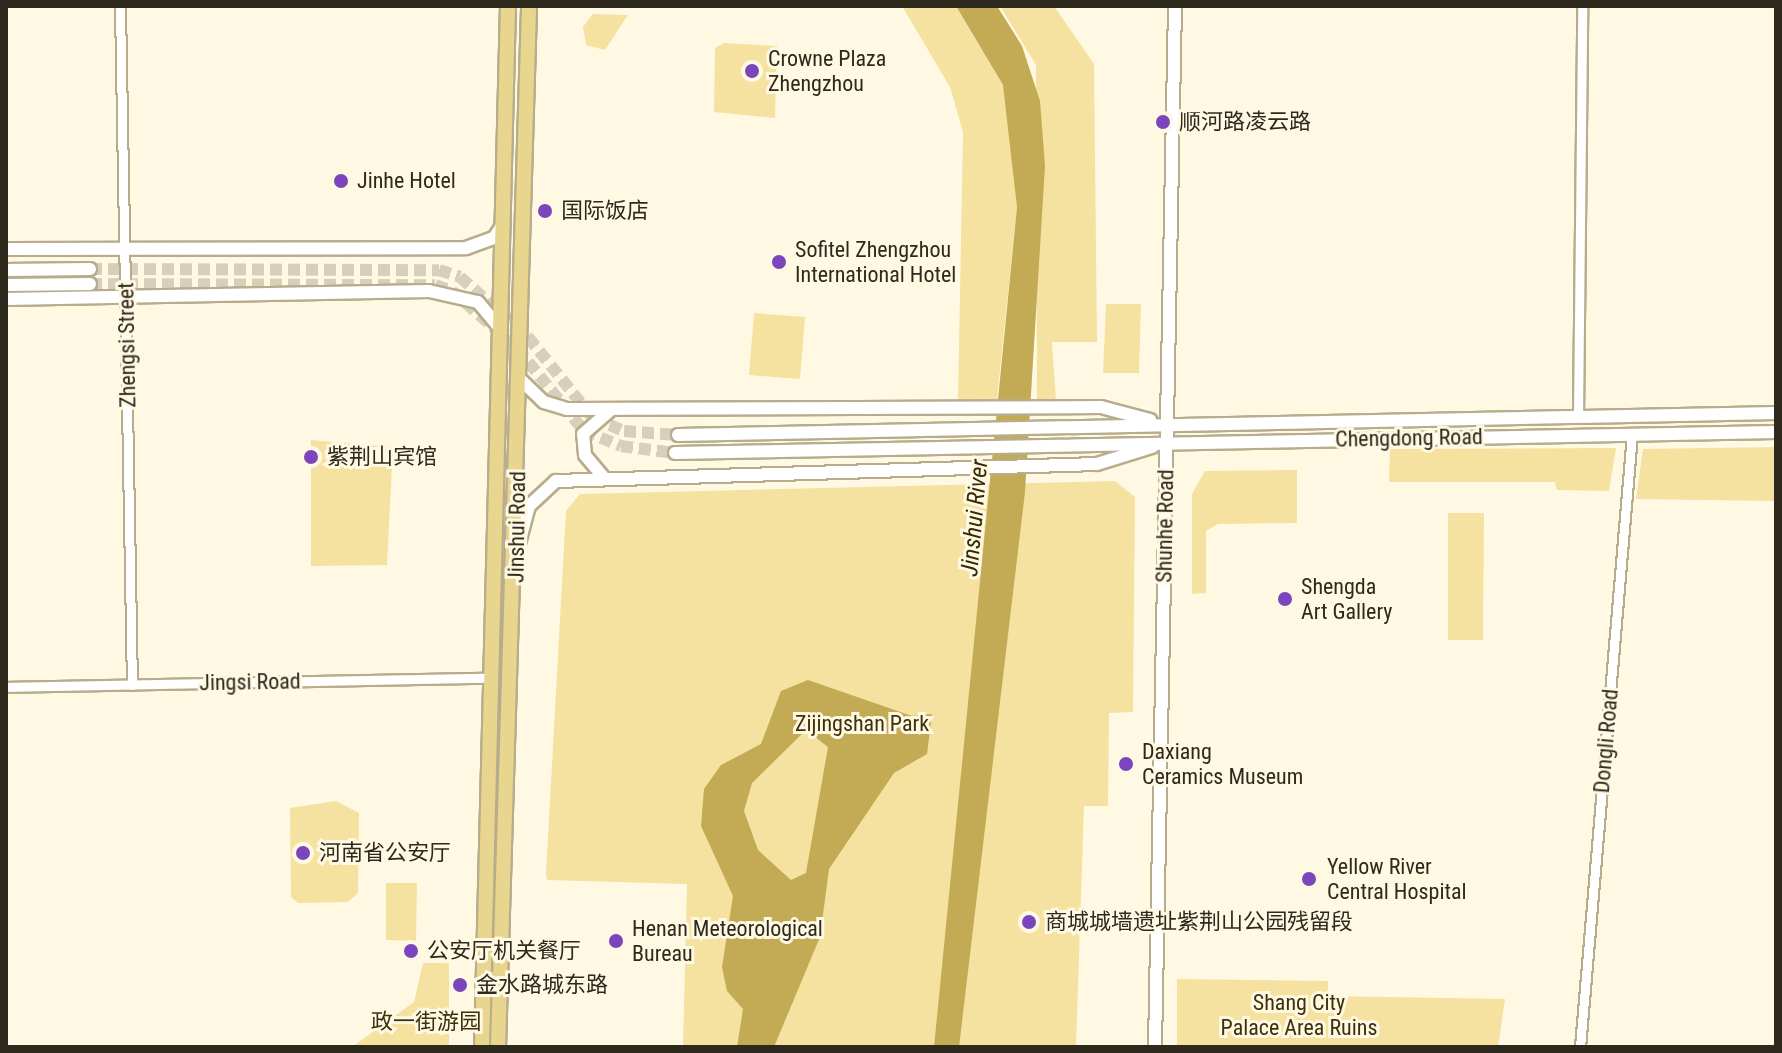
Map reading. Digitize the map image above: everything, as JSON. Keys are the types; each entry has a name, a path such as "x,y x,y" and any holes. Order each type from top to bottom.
{"main road":[{"name":"Jinshui Road","path":"482,1047 508,6"},
{"name":"Jinshui Road","path":"498,1047 517,551 529,6"},
{"name":"Shunhe Road","path":"1155,1047 1175,6"},
{"path":"6,249 466,248 494,238 503,224"},
{"path":"6,270 90,269"},
{"path":"6,285 90,284"},
{"path":"6,299 461,294 501,329"},
{"path":"521,380 553,406 614,409 1101,407 1166,424"},
{"path":"605,479 585,455 583,434 614,409"},
{"name":"Chengdong Road","path":"678,435 1776,413"},
{"name":"Chengdong Road","path":"675,453 1776,432"},
{"path":"517,551 529,506 544,486 605,479 1097,464 1167,443"}],"street":[{"name":"Zhengsi Street","path":"120,6 132,685"},
{"path":"1578,416 1582,6"},
{"name":"Dongli Road","path":"1580,1047 1632,434"},
{"name":"Jingsi Road","path":"6,687 493,678"}],"green space":[{"path":"902,6 956,6 1003,85 1012,120 1017,207 997,399 958,402 963,132 950,87"},
{"path":"1000,6 1054,6 1094,64 1097,342 1052,342 1056,400 1037,399 1036,65"},
{"path":"593,14 628,15 605,50 586,45 583,27"},
{"path":"724,43 777,46 775,118 714,112 715,48"},
{"path":"1106,304 1141,304 1139,373 1103,373"},
{"path":"754,313 805,317 800,379 749,375"},
{"path":"311,440 393,447 387,565 311,566"},
{"path":"1776,447 1776,501 1636,499 1643,449"},
{"path":"1616,448 1609,491 1557,490 1555,482 1389,482 1390,449"},
{"path":"1297,470 1297,523 1218,524 1206,531 1206,593 1192,594 1192,494 1205,471"},
{"name":"Zijingshan Park","path":"1115,481 1135,497 1133,712 1109,713 1108,806 1084,806 1076,1047 683,1047 687,884 547,880 566,511 580,494"},
{"path":"1448,513 1484,513 1483,640 1448,640"},
{"path":"336,801 359,813 358,893 348,902 298,903 291,897 290,808"},
{"path":"386,883 417,883 416,941 386,940"},
{"name":"政一街游园","path":"423,963 449,963 449,1047 352,1047 414,1002"},
{"name":"Shang City Palace Area Ruins","path":"1177,979 1328,981 1328,996 1505,999 1498,1047 1177,1047"}],"shaded area":[{"path":"956,6 997,6 1022,46 1040,101 1045,166 1025,492 959,1047 934,1047 1017,207 1003,85"},
{"path":"808,680 912,716 932,714 927,754 894,773 829,869 820,937 774,1047 737,1047 743,1009 727,991 722,967 733,896 701,826 704,789 721,765 761,744 781,691","holes":["806,730 828,747 806,873 791,880 758,850 744,811 752,783"]}],"tunnel":[{"path":"90,269 439,270 460,277 528,337 593,418 624,431 678,435"},
{"path":"90,284 435,285 452,291 517,348 584,431 621,446 675,453"}],"place":[{"name":"Crowne Plaza Zhengzhou","path":"752,71"},
{"name":"顺河路凌云路","path":"1163,122"},
{"name":"Jinhe Hotel","path":"341,181"},
{"name":"国际饭店","path":"545,211"},
{"name":"Sofitel Zhengzhou International Hotel","path":"779,262"},
{"name":"紫荆山宾馆","path":"311,457"},
{"name":"Shengda Art Gallery","path":"1285,599"},
{"name":"Daxiang Ceramics Museum","path":"1126,764"},
{"name":"河南省公安厅","path":"303,853"},
{"name":"Yellow River Central Hospital","path":"1309,879"},
{"name":"商城城墙遗址紫荆山公园残留段","path":"1029,922"},
{"name":"Henan Meteorological Bureau","path":"616,941"},
{"name":"公安厅机关餐厅","path":"411,951"},
{"name":"金水路城东路","path":"460,985"}],"water label":[{"name":"Jinshui River","path":"975,518"}]}
